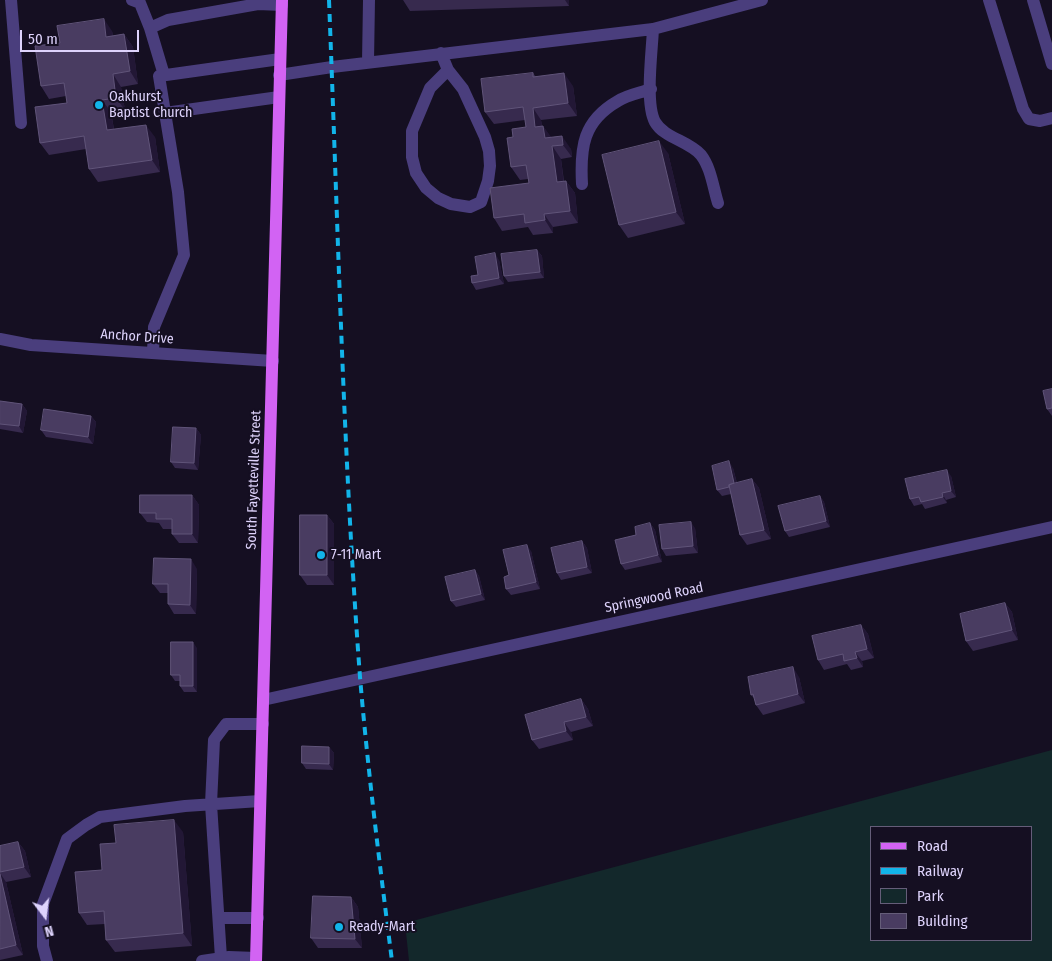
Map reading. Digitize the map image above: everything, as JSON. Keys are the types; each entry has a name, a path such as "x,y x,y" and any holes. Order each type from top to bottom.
{"main road":[{"name":"South Fayetteville Street","path":"256,959 282,2"}],"street":[{"path":"11,0 21,123"},
{"path":"132,0 140,4 150,28 164,75"},
{"path":"368,62 369,0"},
{"path":"279,75 441,53 653,29 762,0"},
{"path":"989,0 1023,110 1029,119 1040,121 1052,118"},
{"path":"1033,0 1052,64"},
{"path":"150,28 168,20 258,4 282,2"},
{"path":"653,29 650,111 655,124 670,135 687,143 701,154 708,166 718,203"},
{"path":"441,53 448,70 463,89 485,137 489,151 490,166 485,193 481,202 470,207 451,204 438,198 426,188 416,173 412,157 412,131 430,88 448,70"},
{"path":"152,353 154,327 184,255 178,192 159,76 280,58"},
{"path":"582,184 580,157 588,131 598,116 619,100 651,89"},
{"path":"165,113 279,97"},
{"name":"Anchor Drive","path":"0,339 31,345 273,361"},
{"name":"Springwood Road","path":"263,700 1052,527"},
{"path":"221,958 211,804 214,740 226,724 263,724"},
{"path":"47,961 43,946 43,904 66,840 100,817 185,806 260,801"},
{"path":"218,918 258,918"},
{"path":"202,961 221,958 256,959"}],"green space":[{"path":"1052,750 1052,961 409,961 405,923"}],"building":[{"name":"Oakhurst Baptist Church","path":"104,19 106,37 124,34 130,71 113,74 116,98 102,100 107,130 146,125 152,160 89,169 84,136 40,143 35,107 67,103 64,83 41,86 35,46 60,43 57,26"},
{"path":"533,73 533,77 564,73 568,103 533,108 535,127 543,126 545,138 562,136 563,145 552,146 557,182 566,181 570,211 544,214 545,220 525,223 524,214 494,218 490,188 529,183 526,165 511,167 507,138 513,137 512,129 526,127 523,107 485,112 481,79"},
{"path":"659,141 676,212 619,225 602,155"},
{"path":"537,250 540,272 504,276 501,254"},
{"path":"495,253 499,278 472,283 471,276 478,275 475,257"},
{"path":"1052,389 1052,408 1047,409 1043,391"},
{"path":"0,401 22,404 19,426 0,424"},
{"path":"44,409 91,416 88,437 41,430"},
{"path":"173,427 196,428 194,463 171,462"},
{"path":"729,461 734,483 729,485 729,487 717,490 712,466"},
{"path":"947,470 951,491 942,493 943,497 921,502 919,497 910,499 905,479"},
{"path":"752,479 764,530 740,535 729,485"},
{"path":"140,495 192,495 192,534 172,534 172,519 156,519 156,513 140,513"},
{"path":"820,496 826,521 785,531 778,506"},
{"path":"300,515 327,515 327,575 300,575"},
{"path":"691,522 693,546 662,549 659,525"},
{"path":"650,523 658,555 621,564 615,540 636,535 635,527"},
{"path":"582,541 587,567 557,573 551,548"},
{"path":"527,545 536,582 506,589 504,577 509,575 503,550"},
{"path":"154,558 191,559 190,605 168,604 168,584 153,584"},
{"path":"475,570 481,594 451,601 445,577"},
{"path":"1005,603 1012,630 966,641 960,614"},
{"path":"861,625 867,649 855,652 857,658 844,661 843,654 818,660 812,636"},
{"path":"171,642 193,642 193,686 180,686 180,675 171,675"},
{"path":"793,667 798,694 756,705 753,694 751,695 748,677"},
{"path":"581,699 586,717 564,722 566,731 532,740 525,715"},
{"path":"302,746 329,747 329,764 302,763"},
{"path":"174,820 183,933 106,940 104,911 79,913 75,872 102,870 100,844 116,843 114,825"},
{"path":"18,842 24,867 0,872 0,846"},
{"path":"0,874 16,945 0,949"},
{"name":"Ready-Mart","path":"313,896 351,897 355,939 311,938"}],"railway":[{"path":"329,0 354,593 367,748 392,961"}],"place":[{"name":"Oakhurst Baptist Church","path":"99,105"},
{"name":"7-11 Mart","path":"321,555"},
{"name":"Ready-Mart","path":"339,927"}]}
